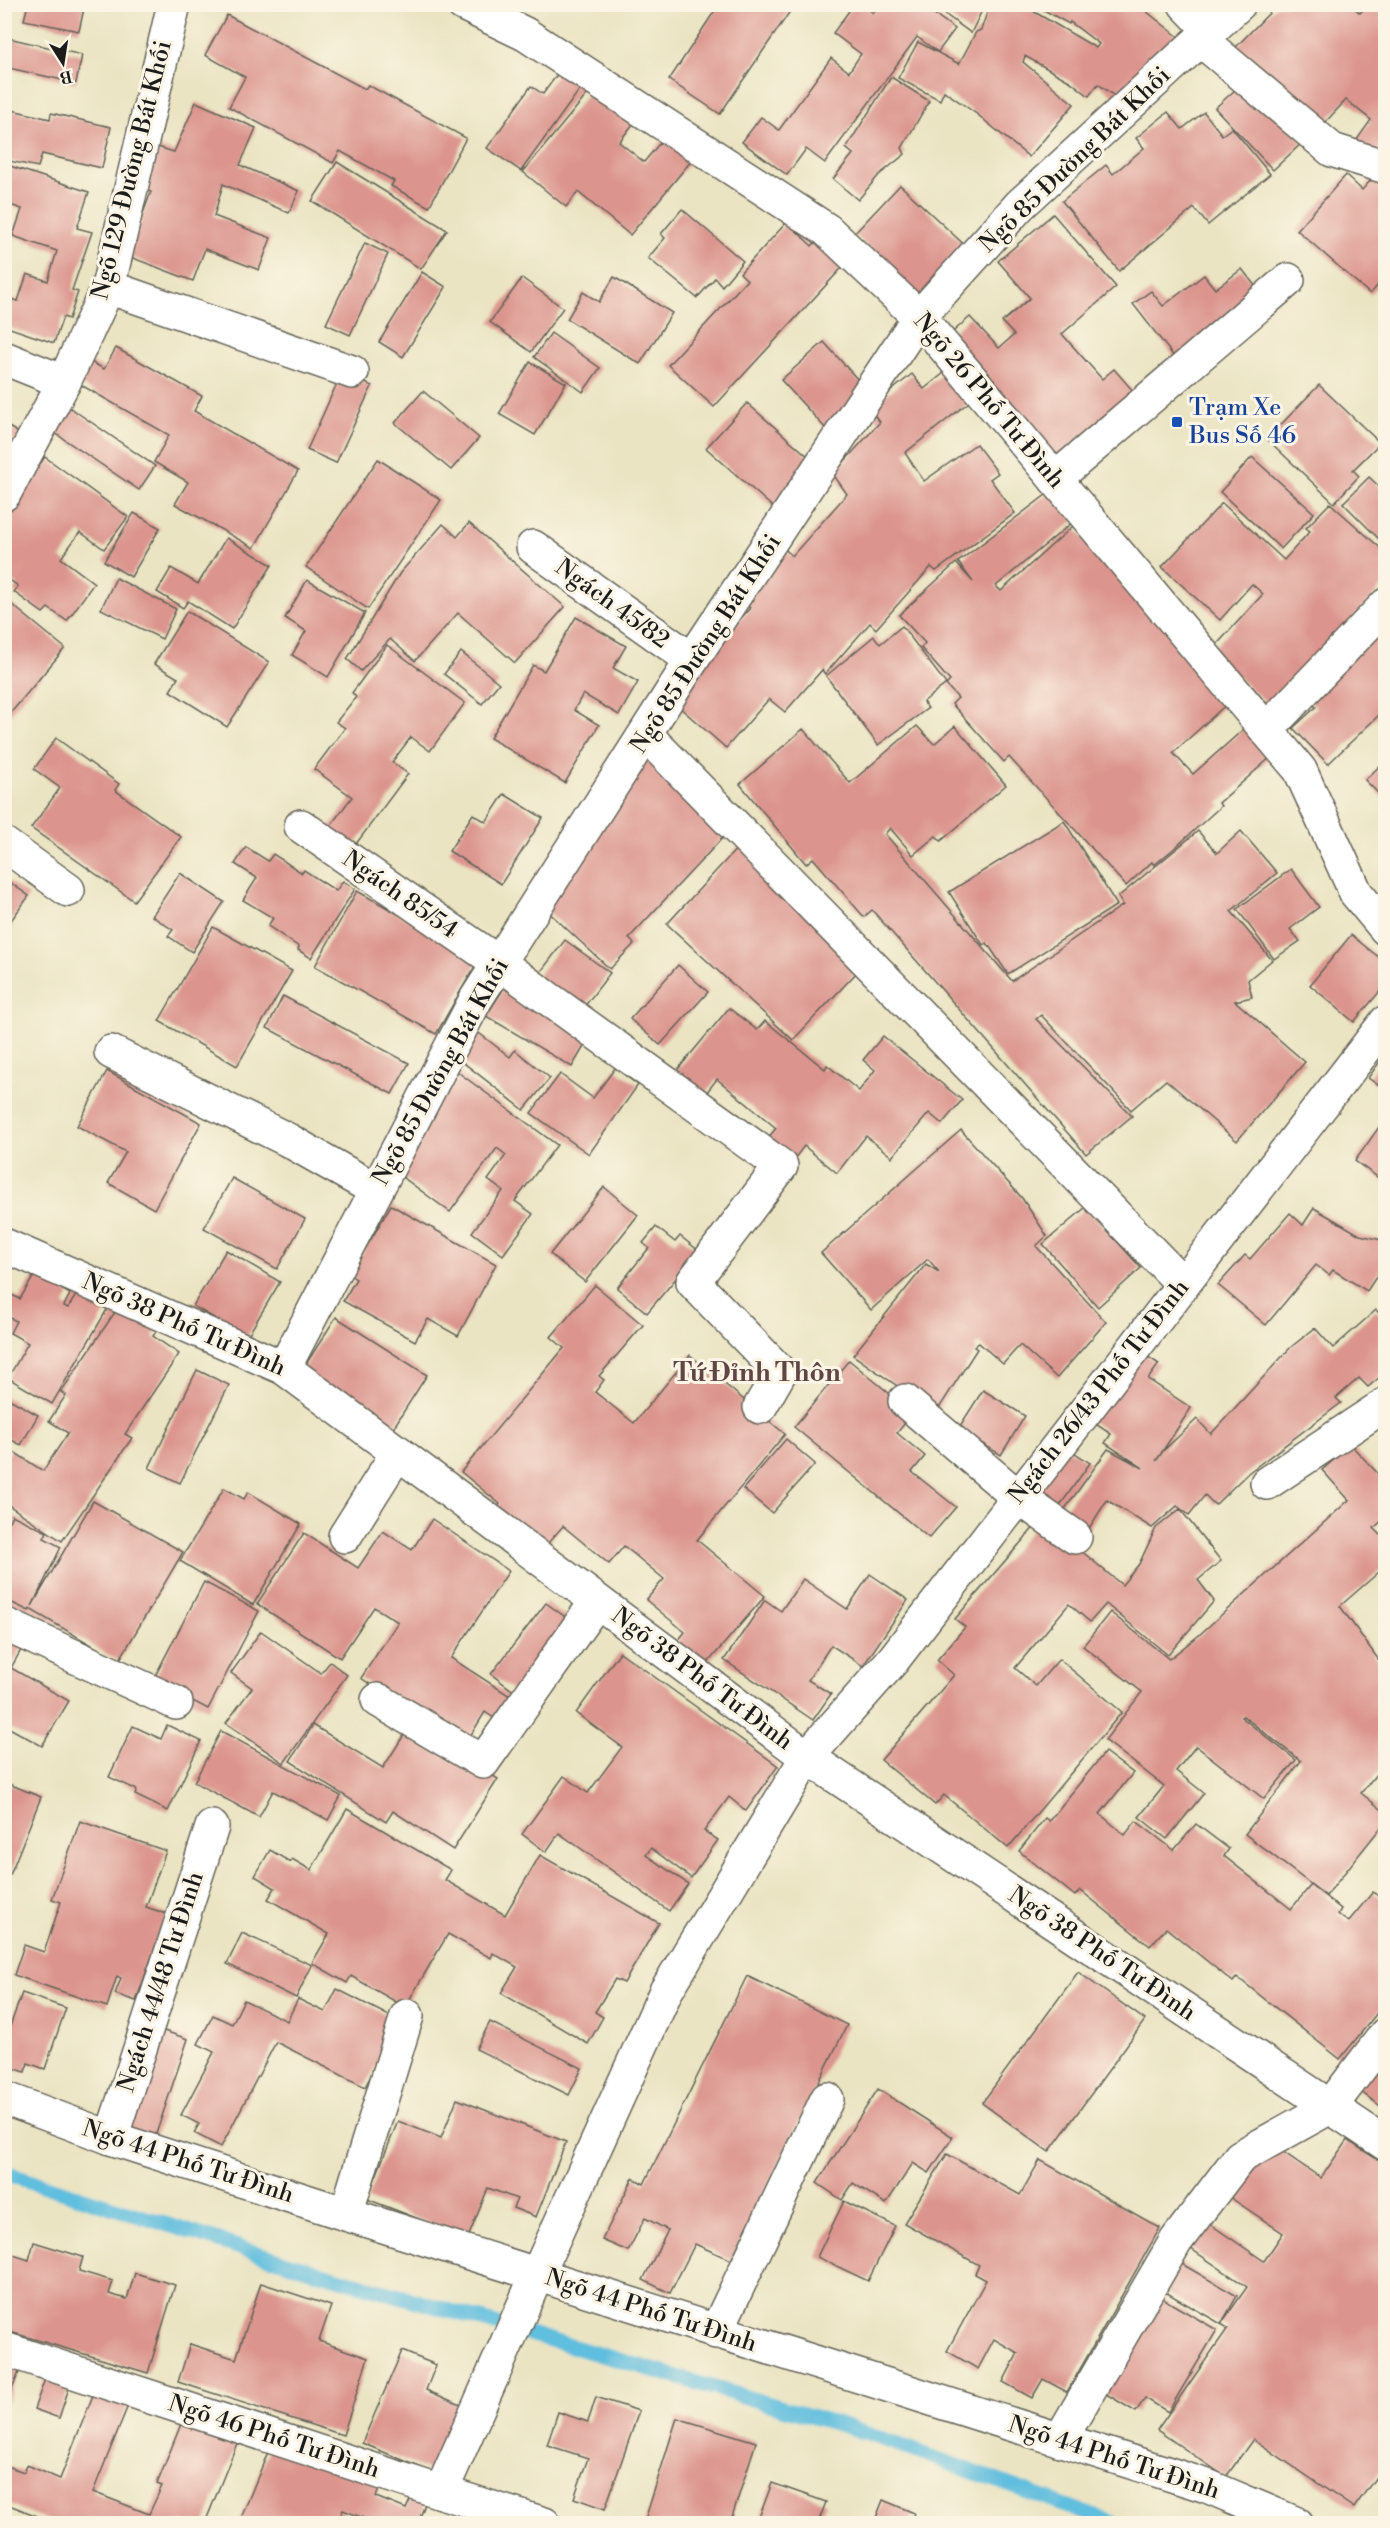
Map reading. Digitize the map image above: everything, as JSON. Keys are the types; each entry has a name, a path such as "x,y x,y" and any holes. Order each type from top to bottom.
{"street":[{"name":"Ngõ 129 Đường Bát Khối","path":"4,494 64,382 108,287 174,4"},
{"path":"1185,4 1206,35 1332,150 1386,167"},
{"name":"Ngõ 85 Đường Bát Khối","path":"284,1368 476,999 692,660 919,317 1020,205 1239,4"},
{"name":"Ngõ 26 Phố Tư Đình","path":"479,8 525,34 827,230 919,317 1300,771 1356,893 1386,929"},
{"path":"1055,479 1288,280"},
{"path":"108,287 352,372"},
{"path":"4,358 64,382"},
{"name":"Ngách 45/82","path":"533,547 692,660"},
{"path":"1266,730 1386,605"},
{"path":"646,735 1183,1284"},
{"name":"Ngách 85/54","path":"301,826 499,963 781,1166 693,1282 780,1372 760,1407"},
{"path":"4,844 68,890"},
{"name":"Ngách 26/43 Phố Tư Đình","path":"441,2492 531,2287 666,1991 807,1757 893,1660 1386,1022"},
{"path":"111,1052 288,1140 376,1190"},
{"name":"Ngõ 38 Phố Tư Đình","path":"4,1245 284,1368 807,1757 1386,2144"},
{"path":"905,1401 1018,1497 1076,1537"},
{"path":"1266,1483 1386,1404"},
{"path":"345,1536 398,1452"},
{"path":"378,1700 483,1762 597,1601"},
{"path":"4,1623 176,1703"},
{"name":"Ngách 44/48 Tư Đình","path":"111,2138 212,1827"},
{"path":"346,2214 407,2016"},
{"path":"1060,2440 1176,2241 1240,2157 1330,2107 1386,2034"},
{"name":"Ngõ 44 Phố Tư Đình","path":"4,2098 111,2138 346,2214 531,2287 716,2332 1207,2486 1297,2523"},
{"path":"716,2332 827,2099"},
{"name":"Ngõ 46 Phố Tư Đình","path":"4,2349 441,2492 498,2517 544,2523"}],"building":[{"path":"28,4 85,4 79,31 24,20"},
{"path":"709,4 795,4 720,114 669,80 716,9"},
{"path":"854,4 862,4 873,13 879,5 922,5 955,29 938,52 917,37 825,163 806,149 787,175 742,142 761,117 779,130 831,58 849,72 861,54 833,33"},
{"path":"931,4 985,4 971,33"},
{"path":"990,4 1021,4 1096,48 1099,44 1070,22 1069,24 1033,4 1137,4 1180,38 1158,66 1151,60 1120,100 1098,84 1089,96 1071,82 1025,56 1023,62 1074,104 1029,157 978,115 944,91 940,100 898,78 918,42 959,64 976,32 981,30"},
{"path":"1369,4 1386,4 1386,163 1356,141 1371,120 1346,100 1318,130 1233,50 1277,5 1351,5 1360,13"},
{"path":"227,15 365,89 368,85 466,138 429,207 391,186 394,181 340,151 333,163 229,107 245,77 205,55"},
{"path":"4,37 82,55 76,83 4,67"},
{"path":"561,69 583,85 521,171 487,148 531,86 543,94"},
{"path":"891,77 929,101 902,148 905,154 879,175 858,200 833,179 853,154 846,148"},
{"path":"1246,80 1303,142 1273,170 1215,108"},
{"path":"595,85 637,119 619,142 644,162 668,133 696,155 630,235 578,192 566,207 523,172"},
{"path":"196,102 256,128 240,165 299,191 289,213 223,184 214,216 271,238 259,270 205,249 193,281 117,252 139,224 151,192 143,189 158,147 174,152"},
{"path":"8,109 50,119 51,113 111,127 102,168 42,154 38,167 4,160 4,125"},
{"path":"1168,112 1182,129 1204,112 1222,135 1232,128 1270,174 1208,225 1194,208 1119,271 1062,201 1106,165 1113,174 1144,148 1136,138"},
{"path":"337,162 447,230 421,269 312,201"},
{"path":"4,164 89,192 77,228 92,232 72,290 78,292 69,319 63,317 54,343 4,326 4,297 18,301 27,274 48,281 57,251 13,236 22,209 4,203"},
{"path":"1381,169 1386,173 1386,276 1370,294 1297,230 1346,175 1362,190"},
{"path":"900,185 972,252 920,297 854,234"},
{"path":"682,209 743,261 722,286 715,278 697,298 648,258 665,238 661,234"},
{"path":"1053,214 1116,287 1062,334 1102,379 1114,369 1141,400 1058,460 948,336 970,317 999,348 1014,335 1002,322 1030,298 998,261"},
{"path":"787,222 812,246 823,234 850,259 714,407 668,365 747,280 740,273"},
{"path":"365,243 388,254 350,335 326,324"},
{"path":"1242,269 1260,292 1175,358 1133,304 1151,291 1163,306 1204,275 1215,289"},
{"path":"422,272 446,287 403,357 379,342"},
{"path":"614,277 672,313 640,364 567,319 583,292 599,302"},
{"path":"522,278 563,308 531,352 490,322"},
{"path":"551,333 600,368 583,392 534,357"},
{"path":"824,342 868,391 826,429 781,380"},
{"path":"116,348 202,396 194,411 298,471 254,548 175,504 188,482 154,462 169,435 74,381 87,360 104,369"},
{"path":"530,362 566,383 535,435 499,414"},
{"path":"949,369 973,399 905,453 924,481 976,444 998,473 990,479 1015,513 936,571 931,567 876,629 870,623 825,674 822,670 785,712 769,699 726,748 670,699 750,608 738,598 783,547 792,556 847,494 833,474 880,422 869,409 912,374 924,389"},
{"path":"342,372 372,386 336,463 307,450"},
{"path":"1319,385 1380,443 1353,470 1359,476 1334,503 1267,439"},
{"path":"423,391 479,438 451,470 395,423"},
{"path":"747,403 817,464 776,510 706,448"},
{"path":"66,405 155,466 139,490 49,429"},
{"path":"4,424 22,435 4,455"},
{"path":"45,457 128,517 104,549 80,532 61,558 94,583 67,621 48,608 43,613 14,592 18,586 4,576 4,511"},
{"path":"1252,457 1314,513 1281,549 1220,492"},
{"path":"378,459 441,500 368,609 306,567"},
{"path":"1369,477 1386,493 1386,546 1343,503"},
{"path":"1055,488 1075,520 996,586 1001,591 1073,526 1231,700 1173,753 1193,774 1246,727 1272,756 1219,803 1221,806 1177,846 1154,865 1152,862 1126,886 1009,757 1004,762 952,704 958,698 946,685 950,681 921,648 925,643 899,615 956,563 973,582 958,562"},
{"path":"1222,503 1284,560 1310,531 1306,528 1330,503 1386,553 1386,582 1273,709 1210,652 1263,594 1252,584 1220,620 1162,567"},
{"path":"134,513 160,528 131,577 104,561"},
{"path":"469,523 565,607 515,663 458,613 415,661 390,639 361,671 347,659 400,573 443,524 457,537"},
{"path":"226,538 272,565 232,629 188,601 183,608 157,592 171,568 198,584"},
{"path":"116,578 176,609 162,639 101,609"},
{"path":"307,580 365,613 328,677 292,655 306,631 285,618"},
{"path":"4,598 65,648 9,715 4,712"},
{"path":"187,611 269,662 227,727 170,691 178,678 154,664"},
{"path":"1386,614 1386,720 1380,714 1328,764 1293,728 1316,707 1303,694"},
{"path":"576,617 626,646 613,668 638,682 619,715 583,694 574,710 599,725 565,783 490,738 533,665 544,671"},
{"path":"902,626 946,684 923,702 928,708 878,745 826,676 874,636 880,644"},
{"path":"387,645 465,703 430,751 411,737 392,762 408,774 353,848 327,830 352,797 314,769 345,728 336,722 356,697 352,693"},
{"path":"461,652 499,683 482,704 444,674"},
{"path":"917,726 934,744 955,726 1006,785 941,841 936,836 913,855 890,828 885,834 1012,981 1123,905 1118,897 1198,831 1217,853 1241,831 1277,873 1231,911 1272,960 1248,980 1252,997 1235,1001 1305,1062 1237,1141 1166,1080 1131,1110 1041,1015 1036,1019 1132,1116 1086,1154 872,910 864,917 813,858 806,864 740,784 803,729 850,783"},
{"path":"56,738 119,784 115,790 181,837 134,901 31,828 60,788 34,769"},
{"path":"646,759 728,832 629,938 634,944 610,969 542,906"},
{"path":"1386,760 1386,801 1365,780"},
{"path":"504,794 543,818 501,884 449,851 473,814 486,822"},
{"path":"1064,821 1117,905 1008,974 987,943 983,945 949,892"},
{"path":"740,845 860,969 793,1040 667,924"},
{"path":"246,847 268,861 273,854 302,873 304,870 336,891 343,881 355,889 311,958 268,926 273,918 243,900 257,878 235,864"},
{"path":"1291,869 1319,907 1290,929 1300,941 1274,959 1237,909"},
{"path":"180,873 224,902 192,952 168,936 173,930 152,916"},
{"path":"4,878 29,896 4,930"},
{"path":"357,891 479,959 436,1034 315,966"},
{"path":"213,927 292,971 237,1066 159,1021"},
{"path":"1351,935 1386,963 1386,984 1354,1022 1310,985"},
{"path":"565,940 610,973 581,1011 536,978"},
{"path":"678,965 708,992 660,1045 630,1019"},
{"path":"504,988 589,1038 572,1067 486,1016"},
{"path":"283,996 409,1063 392,1094 267,1028"},
{"path":"729,1008 757,1030 765,1021 825,1069 827,1065 859,1091 875,1070 863,1060 883,1036 962,1100 942,1124 929,1113 892,1157 866,1136 837,1173 804,1146 791,1163 765,1142 776,1128 717,1079 703,1097 674,1074"},
{"path":"475,1030 510,1057 515,1050 550,1078 524,1110 455,1056"},
{"path":"1386,1053 1386,1090 1368,1078"},
{"path":"615,1068 638,1085 589,1154 531,1113 560,1074 593,1098"},
{"path":"455,1070 557,1145 515,1201 533,1214 503,1255 472,1232 503,1191 488,1180 506,1155 497,1148 450,1212 393,1170"},
{"path":"107,1071 201,1123 154,1209 108,1183 126,1152 77,1126"},
{"path":"1379,1127 1386,1132 1386,1183 1355,1161"},
{"path":"961,1130 1022,1198 1047,1236 1036,1246 1106,1322 1057,1378 1020,1345 1003,1364 979,1343 974,1347 977,1349 936,1413 853,1355 926,1264 939,1272 928,1259 871,1310 821,1253"},
{"path":"232,1178 305,1219 277,1269 204,1228"},
{"path":"604,1187 638,1215 585,1282 550,1254"},
{"path":"391,1205 496,1264 458,1336 428,1319 415,1341 343,1301 356,1279 350,1275"},
{"path":"1086,1207 1141,1268 1098,1307 1043,1244"},
{"path":"1314,1208 1360,1235 1386,1241 1386,1262 1367,1291 1333,1270 1329,1275 1316,1265 1266,1325 1218,1285 1245,1255 1250,1259 1290,1213 1303,1225"},
{"path":"656,1227 675,1242 680,1236 699,1251 647,1313 617,1288 649,1248 643,1243"},
{"path":"226,1250 280,1282 247,1337 193,1306"},
{"path":"35,1274 70,1294 64,1306 68,1308 83,1284 112,1301 52,1404 8,1378 28,1343 10,1333 16,1321 4,1314 4,1291 20,1299"},
{"path":"595,1285 643,1325 599,1376 604,1380 595,1392 634,1423 690,1355 785,1434 697,1540 765,1596 705,1666 677,1642 685,1632 646,1600 664,1579 624,1546 609,1564 563,1526 542,1550 494,1511 500,1504 461,1472 564,1348 551,1337"},
{"path":"119,1306 157,1330 153,1336 179,1354 125,1434 132,1438 62,1541 4,1502 4,1454 7,1456 11,1450 43,1471 68,1433 49,1421 66,1395 61,1392"},
{"path":"1376,1310 1386,1320 1386,1372 1368,1387 1359,1378 1336,1398 1341,1403 1248,1473 1215,1505 1205,1495 1189,1515 1177,1506 1152,1528 1107,1500 1088,1530 1062,1513 1108,1449 1143,1468 1105,1443 1111,1434 1088,1419 1136,1349 1159,1364 1148,1379 1191,1408 1156,1461 1163,1451 1197,1419 1211,1434 1291,1347 1315,1328 1333,1348"},
{"path":"336,1317 427,1375 392,1430 301,1372"},
{"path":"849,1360 913,1413 897,1433 925,1456 912,1472 956,1507 929,1538 794,1427"},
{"path":"197,1370 229,1385 180,1483 149,1468"},
{"path":"983,1390 1025,1416 1001,1455 958,1429"},
{"path":"4,1396 38,1415 21,1445 4,1436"},
{"path":"786,1439 815,1464 772,1513 743,1489"},
{"path":"1063,1445 1090,1463 1059,1507 1032,1488"},
{"path":"1351,1445 1386,1482 1386,1517 1374,1528 1386,1540 1386,1566 1340,1606 1381,1663 1386,1658 1386,1762 1361,1793 1386,1813 1386,1821 1326,1896 1245,1834 1301,1761 1243,1716 1241,1717 1296,1760 1264,1799 1196,1746 1176,1771 1204,1793 1167,1839 1139,1817 1164,1786 1105,1740 1142,1692 1083,1646 1110,1612 1169,1659 1198,1636 1349,1500 1322,1470"},
{"path":"224,1488 244,1499 248,1492 301,1524 253,1605 180,1561"},
{"path":"93,1501 183,1552 119,1661 30,1609 29,1611 4,1599 4,1519 9,1521 12,1515 47,1532 44,1538 61,1547 32,1606"},
{"path":"1180,1509 1221,1561 1198,1580 1214,1601 1168,1655 1106,1604 1090,1622 1069,1604 1015,1668 1036,1686 1059,1659 1122,1712 1008,1848 944,1795 935,1805 881,1760 954,1675 937,1660 965,1627 955,1619 1042,1518 1122,1585 1139,1564 1156,1528"},
{"path":"432,1519 509,1571 451,1658 519,1702 504,1725 485,1712 469,1738 385,1694 361,1678 398,1622 374,1607 340,1658 257,1604 304,1533 358,1568 383,1531 412,1550"},
{"path":"870,1574 908,1600 863,1666 831,1645 808,1680 831,1694 813,1720 724,1660 765,1600 781,1611 803,1579 847,1609"},
{"path":"204,1582 259,1611 208,1709 153,1680"},
{"path":"546,1603 575,1624 520,1696 491,1674"},
{"path":"4,1629 26,1641 11,1668 69,1701 42,1746 4,1725"},
{"path":"261,1631 321,1673 330,1662 347,1675 284,1763 226,1723 252,1688 231,1673"},
{"path":"620,1652 778,1766 746,1811 729,1797 704,1831 718,1840 691,1878 651,1848 646,1855 688,1884 669,1911 559,1833 546,1852 522,1834 564,1776 588,1793 622,1747 576,1713"},
{"path":"411,1724 498,1779 453,1850 393,1811 386,1822 290,1761 313,1725 383,1768"},
{"path":"167,1725 201,1741 168,1811 135,1795 137,1790 109,1777 133,1726 161,1739"},
{"path":"221,1731 341,1796 328,1820 273,1791 259,1817 194,1782"},
{"path":"1105,1752 1133,1773 1100,1814 1125,1835 1136,1821 1174,1850 1196,1824 1229,1849 1224,1856 1291,1909 1311,1885 1341,1909 1338,1914 1348,1922 1373,1892 1386,1902 1386,2002 1340,2059 1237,1977 1233,1982 1166,1928 1150,1946 1080,1890 1075,1896 1019,1851 1045,1818 1049,1821"},
{"path":"4,1782 41,1797 10,1875 4,1873"},
{"path":"347,1809 451,1870 445,1880 505,1915 540,1855 659,1923 624,1983 615,1979 595,2012 603,2017 588,2044 501,1993 517,1967 493,1953 491,1958 448,1934 405,2007 351,1976 347,1983 312,1963 329,1934 268,1899 275,1888 255,1876 270,1850 290,1862 292,1859 311,1870"},
{"path":"80,1821 166,1851 146,1907 167,1914 136,2001 115,1994 121,1978 117,1976 107,2007 14,1975 24,1945 44,1952 61,1902 52,1899"},
{"path":"242,1933 312,1965 296,1998 227,1964"},
{"path":"1078,1972 1145,2020 1049,2152 982,2103"},
{"path":"747,1976 847,2025 731,2260 695,2244 670,2293 643,2280 668,2230 645,2218 628,2251 602,2240 633,2178 644,2184"},
{"path":"337,1989 399,2021 365,2087 276,2042 221,2147 194,2133 199,2124 181,2115 214,2052 198,2044 213,2015 232,2024 244,2000 287,2021 298,1999 325,2012"},
{"path":"22,1993 66,2008 45,2069 28,2063 25,2072 4,2065 4,2043"},
{"path":"490,2022 582,2068 569,2095 476,2049"},
{"path":"152,2027 188,2039 154,2140 118,2128"},
{"path":"1386,2051 1386,2110 1357,2089"},
{"path":"878,2089 953,2137 929,2173 913,2163 886,2204 853,2183 842,2200 817,2183"},
{"path":"457,2099 566,2142 536,2217 513,2208 517,2199 488,2188 468,2238 367,2199 398,2121 441,2138"},
{"path":"1347,2140 1378,2160 1386,2149 1386,2463 1354,2508 1253,2439 1226,2477 1157,2430 1228,2328 1221,2324 1247,2287 1181,2242 1198,2216 1264,2261 1283,2233 1222,2192 1270,2143 1321,2178"},
{"path":"947,2154 1020,2195 1040,2160 1160,2228 1067,2392 1043,2379 1032,2398 1003,2382 1018,2353 994,2339 978,2369 947,2351 986,2280 975,2274 979,2265 904,2223"},
{"path":"844,2201 895,2226 868,2281 817,2257"},
{"path":"34,2242 83,2257 79,2271 113,2281 109,2294 127,2299 135,2273 175,2285 148,2373 7,2331 10,2322 4,2321 4,2252 29,2260"},
{"path":"1170,2257 1237,2296 1221,2324 1153,2285"},
{"path":"261,2283 331,2306 319,2341 368,2358 343,2435 178,2382 190,2344 236,2359"},
{"path":"1153,2293 1217,2330 1168,2412 1145,2398 1136,2412 1101,2391"},
{"path":"402,2351 436,2365 426,2390 463,2406 434,2473 362,2443"},
{"path":"4,2359 22,2365 4,2409"},
{"path":"49,2368 73,2376 59,2418 34,2409"},
{"path":"97,2385 131,2398 93,2492 149,2514 162,2486 157,2484 187,2409 242,2431 205,2523 49,2523 50,2521 4,2503 4,2465 24,2472 27,2465 60,2479"},
{"path":"596,2397 639,2411 605,2509 574,2498 588,2458 547,2445 558,2412 588,2422"},
{"path":"677,2418 756,2442 730,2523 644,2523"},
{"path":"270,2447 382,2481 376,2497 406,2509 414,2491 428,2496 418,2523 365,2523 366,2519 343,2510 338,2523 239,2523"},
{"path":"772,2483 826,2502 818,2523 757,2523"},
{"path":"883,2500 914,2513 910,2523 874,2523"}],"waterway":[{"path":"4,2173 314,2271 855,2429 1116,2524"}],"place":[{"name":"Trạm Xe Bus Số 46","path":"1177,422"}],"district":[{"name":"Tứ Đỉnh Thôn","path":"757,1373"}]}
